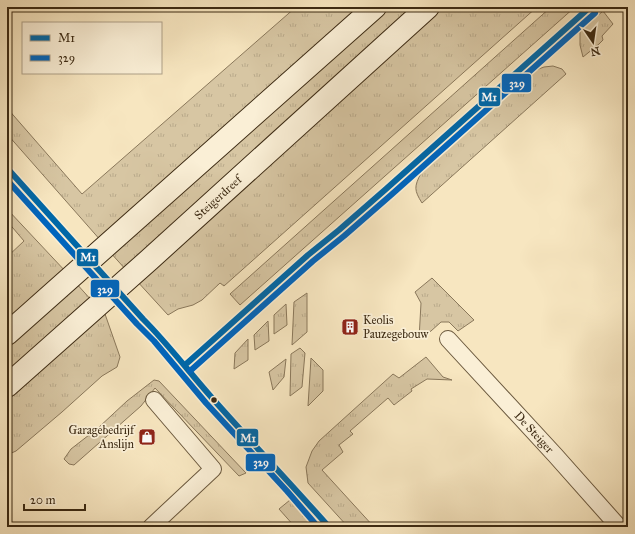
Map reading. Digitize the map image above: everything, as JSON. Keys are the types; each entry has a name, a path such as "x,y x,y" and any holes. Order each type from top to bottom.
{"main road":[{"path":"7,334 375,7"},
{"name":"Steigerdreef","path":"7,386 149,260 428,7"}],"street":[{"name":"De Steiger","path":"448,339 619,527"},
{"path":"151,527 213,469 154,400"}],"green space":[{"path":"296,7 365,7 102,242 7,134 7,108 82,194"},
{"path":"382,7 417,7 127,271 109,251"},
{"path":"440,7 537,7 224,286 220,283 202,300 193,305 178,309 168,315 136,280"},
{"path":"551,7 575,7 240,305 230,294"},
{"path":"603,11 613,24 602,36 603,40 583,57 580,45 580,31"},
{"path":"553,66 562,69 566,74 422,203 416,191 416,185 421,173 536,70"},
{"path":"7,209 67,273 7,326 7,257 24,241 7,221"},
{"path":"432,278 474,320 458,331 449,322 441,322 419,339 421,303 415,292"},
{"path":"75,282 93,302 7,380 7,342"},
{"path":"307,293 307,332 292,345 294,302"},
{"path":"286,304 287,325 274,334 274,315"},
{"path":"101,311 105,314 120,357 117,367 102,376 16,451 7,455 7,394"},
{"path":"268,321 269,341 255,350 254,335"},
{"path":"248,339 248,360 234,369 235,353"},
{"path":"300,348 305,353 302,387 290,396 291,354"},
{"path":"426,357 443,377 452,380 427,379 411,389 412,391 394,405 388,398 350,431 353,434 339,445 343,452 322,470 374,527 348,527 308,483 306,467 312,451 319,441 393,374 399,378"},
{"path":"311,358 323,370 323,391 308,406"},
{"path":"286,359 284,377 273,390 269,372"},
{"path":"154,380 159,381 246,473 239,476 155,388 141,406 74,465 69,464 64,459 71,449"},
{"path":"290,500 314,527 295,527 279,509"}],"transit line":[{"name":"M1","path":"185,365 308,255 386,189 590,7"},
{"name":"329","path":"190,371 313,261 391,195 595,13"},
{"name":"M1","path":"7,168 329,527"},
{"name":"329","path":"7,180 154,341 206,403 318,527"}],"place":[{"name":"Keolis Pauzegebouw","path":"350,327"},
{"name":"Garagebedrijf Anslijn","path":"147,437"}]}
